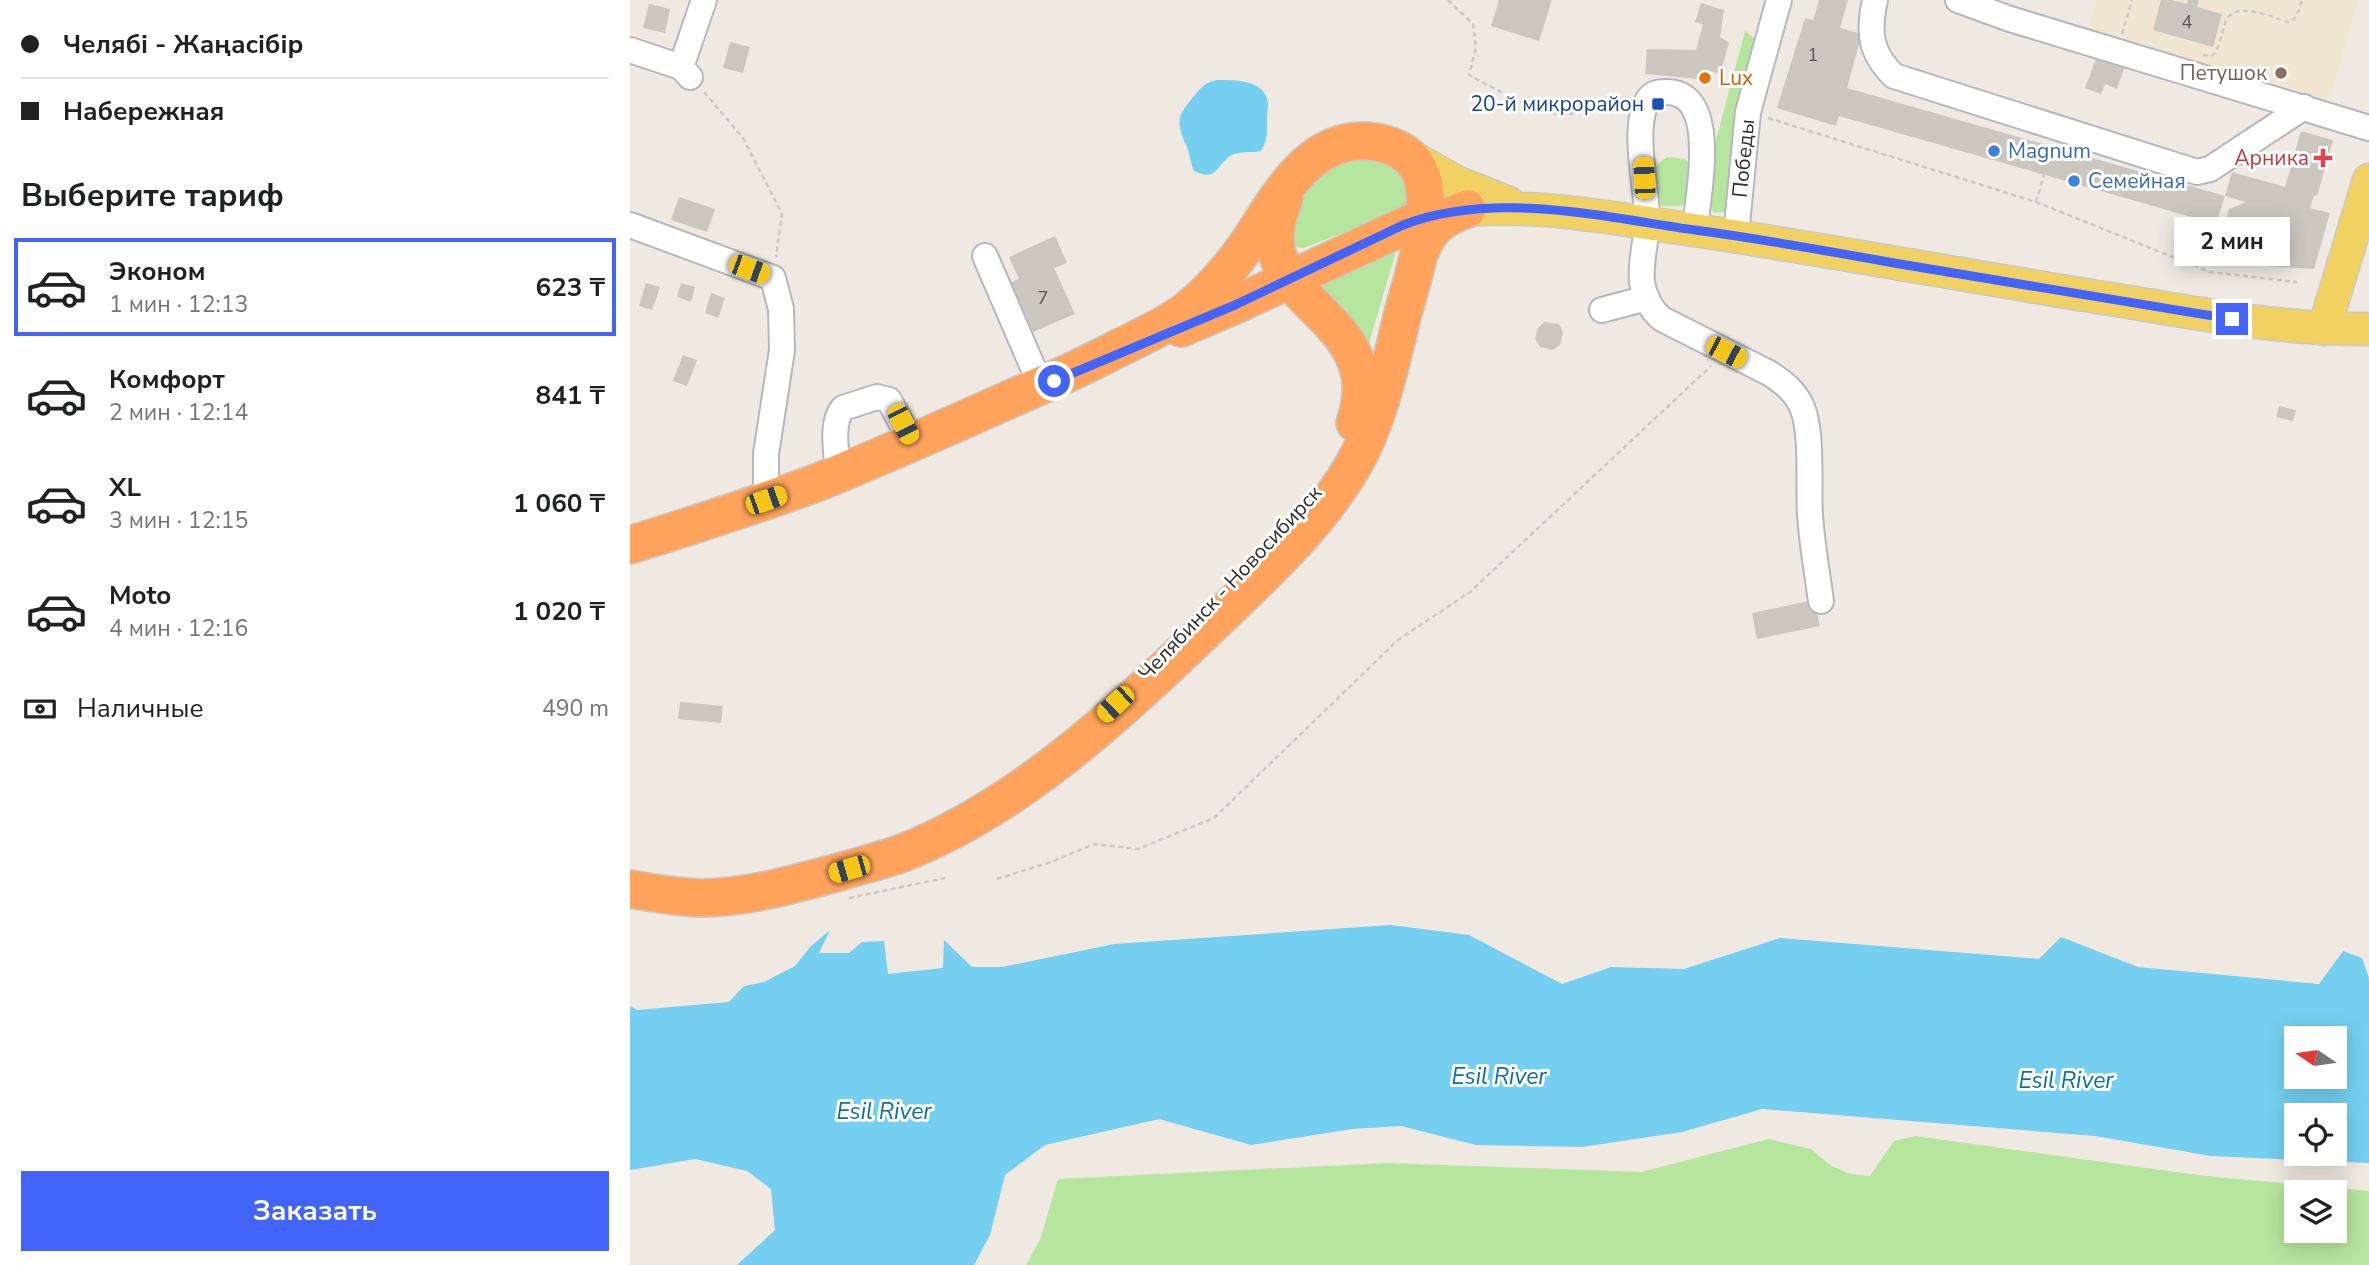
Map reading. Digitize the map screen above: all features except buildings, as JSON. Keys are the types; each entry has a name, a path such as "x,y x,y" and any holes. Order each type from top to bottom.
{"highway":[{"path":"1054,381 1160,328 1188,310 1233,263 1297,172 1320,154 1342,144 1358,141 1375,142 1403,152"},
{"name":"Челябинск - Новосибирск","path":"630,889 698,898 776,890 898,855 967,821 1021,788 1078,746 1191,645 1269,570 1321,513 1353,466 1369,433 1414,269 1424,217 1425,189 1422,175 1403,152"},
{"path":"1289,279 1278,257 1275,233 1281,208 1297,172"},
{"path":"1414,269 1425,239 1432,229 1450,215 1467,209"},
{"path":"630,545 766,500 912,443 1235,305 1424,217"},
{"path":"1275,233 1283,249 1298,259 1315,262 1337,257"},
{"name":"Челябинск - Новосибирск","path":"967,821 1049,763 1124,695 1250,568 1308,504 1345,450 1352,435 1359,406 1361,389 1358,369 1343,339 1289,279"}],"main road":[{"path":"1403,152 1456,182 1524,208"},
{"path":"2324,329 2369,180"},
{"path":"1424,217 1467,209 1524,208 1647,222 2232,319 2324,329 2369,328"}],"street":[{"path":"630,50 686,72 704,0"},
{"name":"Победы","path":"1736,235 1748,112 1779,0"},
{"path":"1875,0 1871,37 1880,61 1894,76 2197,172 2210,169 2304,107"},
{"path":"1958,0 2013,9 2116,50 2369,128"},
{"path":"1695,230 1703,145 1695,106 1686,98 1670,92 1657,92 1650,96 1645,105 1641,128 1647,222 1642,276 1647,298 1662,319 1784,383 1803,409 1807,427 1810,516 1821,601"},
{"path":"630,225 773,278 781,309 782,350 766,454 766,500"},
{"path":"985,256 1054,381"},
{"path":"1602,310 1647,298"},
{"path":"838,473 836,424 839,411 843,408 877,397 889,400 912,443"}],"path":[{"path":"1448,0 1473,24 1476,48 1469,75 1511,98 1556,114 1587,113 1650,96"},
{"path":"2116,50 2132,0"},
{"path":"2193,52 2211,56 2215,53 2227,17 2238,9 2288,22 2297,16 2302,0"},
{"path":"686,72 743,138 782,214 773,278"},
{"path":"1748,112 2036,202 2210,272 2297,282"},
{"path":"2036,202 2044,175"},
{"path":"997,879 1051,862 1094,844 1138,849 1214,818 1398,640 1470,592 1726,352"}],"shaded area":[{"name":"Петушок","path":"2097,0 2358,0 2328,105 2087,32"}],"green space":[{"path":"1745,31 1754,38 1757,48 1734,191 1725,212 1714,213 1709,205 1710,163"},
{"path":"1367,153 1413,174 1406,208 1304,248 1290,247 1280,231 1313,173"},
{"path":"1667,157 1685,159 1693,169 1688,199 1682,206 1661,206 1654,192 1653,173"},
{"path":"1402,231 1365,357 1301,278"},
{"path":"1915,1136 2205,1176 2284,1183 2284,1243 2347,1243 2347,1189 2369,1191 2369,1265 1026,1265 1040,1240 1058,1179 1388,1163 1641,1172 1769,1139 1811,1149 1830,1165 1850,1174 1870,1176 1894,1141"}],"water":[{"path":"1217,80 1248,82 1261,89 1268,103 1267,136 1261,151 1232,155 1208,175 1194,171 1180,129 1180,118 1199,90"},
{"name":"Esil River","path":"1391,925 1469,935 1562,984 1611,967 1684,969 1780,938 2039,959 2061,937 2138,967 2319,984 2343,951 2362,958 2369,978 2369,1163 2347,1162 2347,1103 2284,1103 2284,1159 2211,1156 2095,1136 1762,1109 1682,1132 1582,1147 1476,1145 1401,1126 1352,1129 1251,1145 1159,1119 1045,1145 1005,1175 990,1235 974,1265 737,1265 775,1230 771,1189 747,1171 695,1159 630,1170 630,1006 637,1010 729,1002 744,986 764,982 795,966 810,947 830,930 819,953 849,953 862,942 884,941 888,974 943,968 944,940 972,967 1002,967 1114,944"}],"place":[{"name":"Петушок","path":"2281,73"},
{"name":"Lux","path":"1705,78"},
{"name":"20-й микрорайон","path":"1658,104"},
{"name":"Magnum","path":"1994,151"},
{"name":"Арника","path":"2323,158"},
{"name":"Семейная","path":"2074,181"}],"route":[{"path":"1054,381 1235,305 1403,225 1424,217 1467,209 1524,208 1647,222 2232,319"}]}
